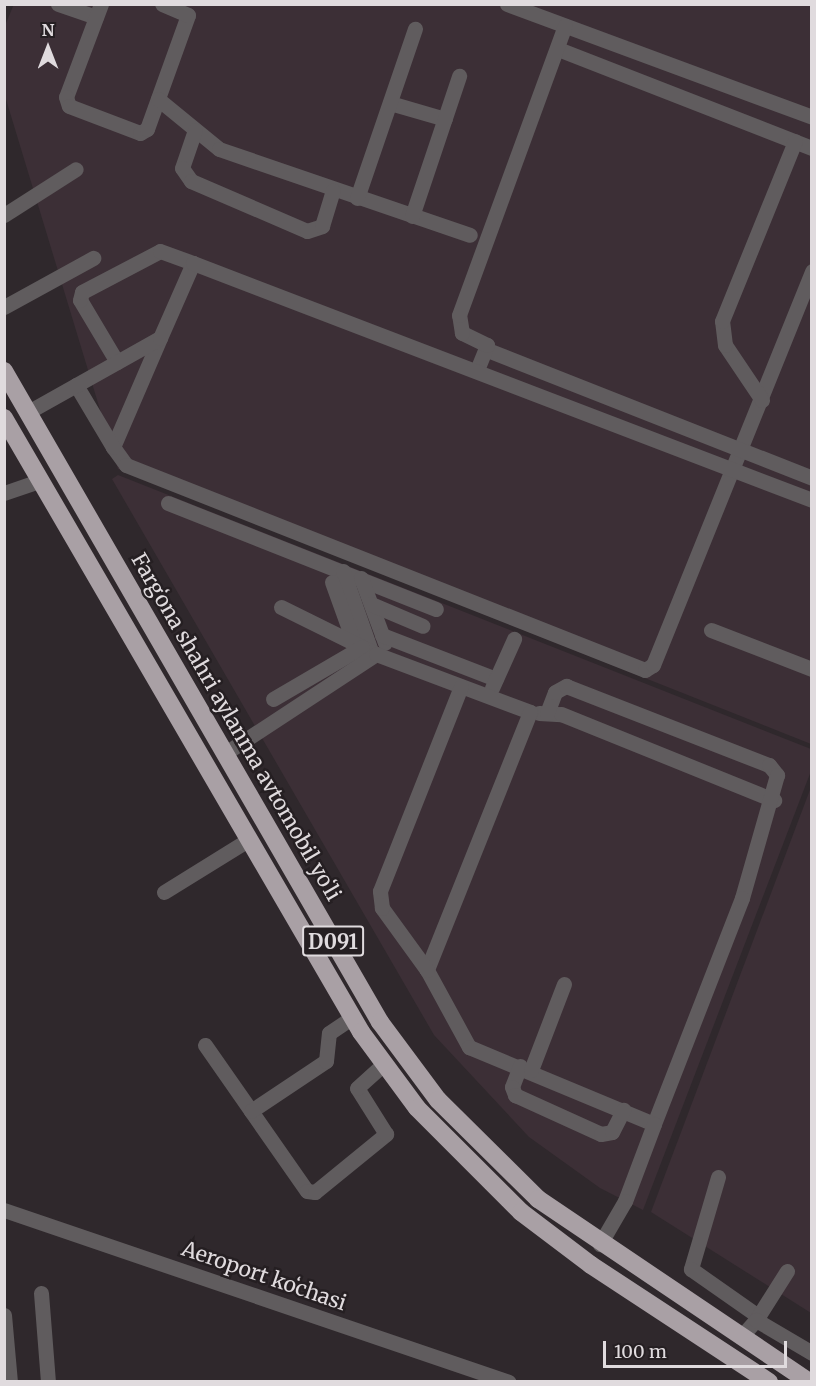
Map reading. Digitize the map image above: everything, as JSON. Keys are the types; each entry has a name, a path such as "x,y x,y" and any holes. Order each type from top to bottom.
{"highway":[{"name":"Fargʻona shahri aylanma avtomobil yoʻli","path":"4,371 224,754 405,1057 485,1150 600,1244 809,1382"},
{"name":"D091","path":"4,418 248,840 353,1017 384,1064 469,1164 521,1212 591,1265 769,1382"}],"street":[{"path":"58,4 98,11 66,97 69,106 140,133 147,129 190,10 162,4"},
{"path":"507,4 812,117"},
{"path":"477,370 486,343 462,333 459,315 565,26"},
{"path":"357,198 415,29"},
{"path":"558,49 812,148"},
{"path":"412,216 459,76"},
{"path":"158,99 219,149 333,191 470,235"},
{"path":"390,103 445,119"},
{"path":"195,130 182,168 191,181 307,231 322,226 333,191"},
{"path":"762,400 725,345 722,321 795,141"},
{"path":"4,215 76,169"},
{"path":"117,362 80,300 82,292 160,251 581,409 812,501"},
{"path":"4,307 93,258"},
{"path":"113,447 194,263"},
{"path":"76,385 126,465 645,670 653,665 734,470 812,271"},
{"path":"28,412 160,338"},
{"path":"485,349 812,478"},
{"path":"581,409 588,389"},
{"path":"4,494 41,480"},
{"path":"168,503 337,577 361,578 436,609"},
{"path":"337,577 366,649"},
{"path":"361,578 392,660"},
{"path":"370,604 423,626"},
{"path":"281,607 392,660 530,712 561,714 774,800"},
{"path":"711,630 812,669"},
{"path":"382,635 496,680"},
{"path":"488,696 514,639"},
{"path":"224,754 366,649"},
{"path":"273,699 366,649"},
{"path":"461,686 380,891 382,908 427,970 469,1047 525,1068 654,1124"},
{"path":"547,713 555,692 566,686 770,765 778,782 774,800 671,1092 654,1124 625,1201 600,1244"},
{"path":"427,970 530,712"},
{"path":"164,892 248,840"},
{"path":"564,984 525,1068 512,1087 515,1095 601,1134 612,1132 623,1110"},
{"path":"251,1111 326,1061 329,1033 353,1017"},
{"path":"205,1045 307,1191 315,1192 386,1134 357,1088 384,1064"},
{"path":"718,1177 691,1269 757,1318 812,1353"},
{"name":"Aeroport koʻchasi","path":"4,1210 509,1382"},
{"path":"741,1337 757,1318 787,1271"},
{"path":"41,1293 48,1382"},
{"path":"4,1315 10,1382"}],"shaded area":[{"path":"14,4 811,5 811,744 118,469 5,96 4,28"},
{"path":"118,475 811,749 811,771 643,1210 600,1188 529,1137 434,1035 112,479"},
{"path":"811,787 811,1313 651,1212"}]}
